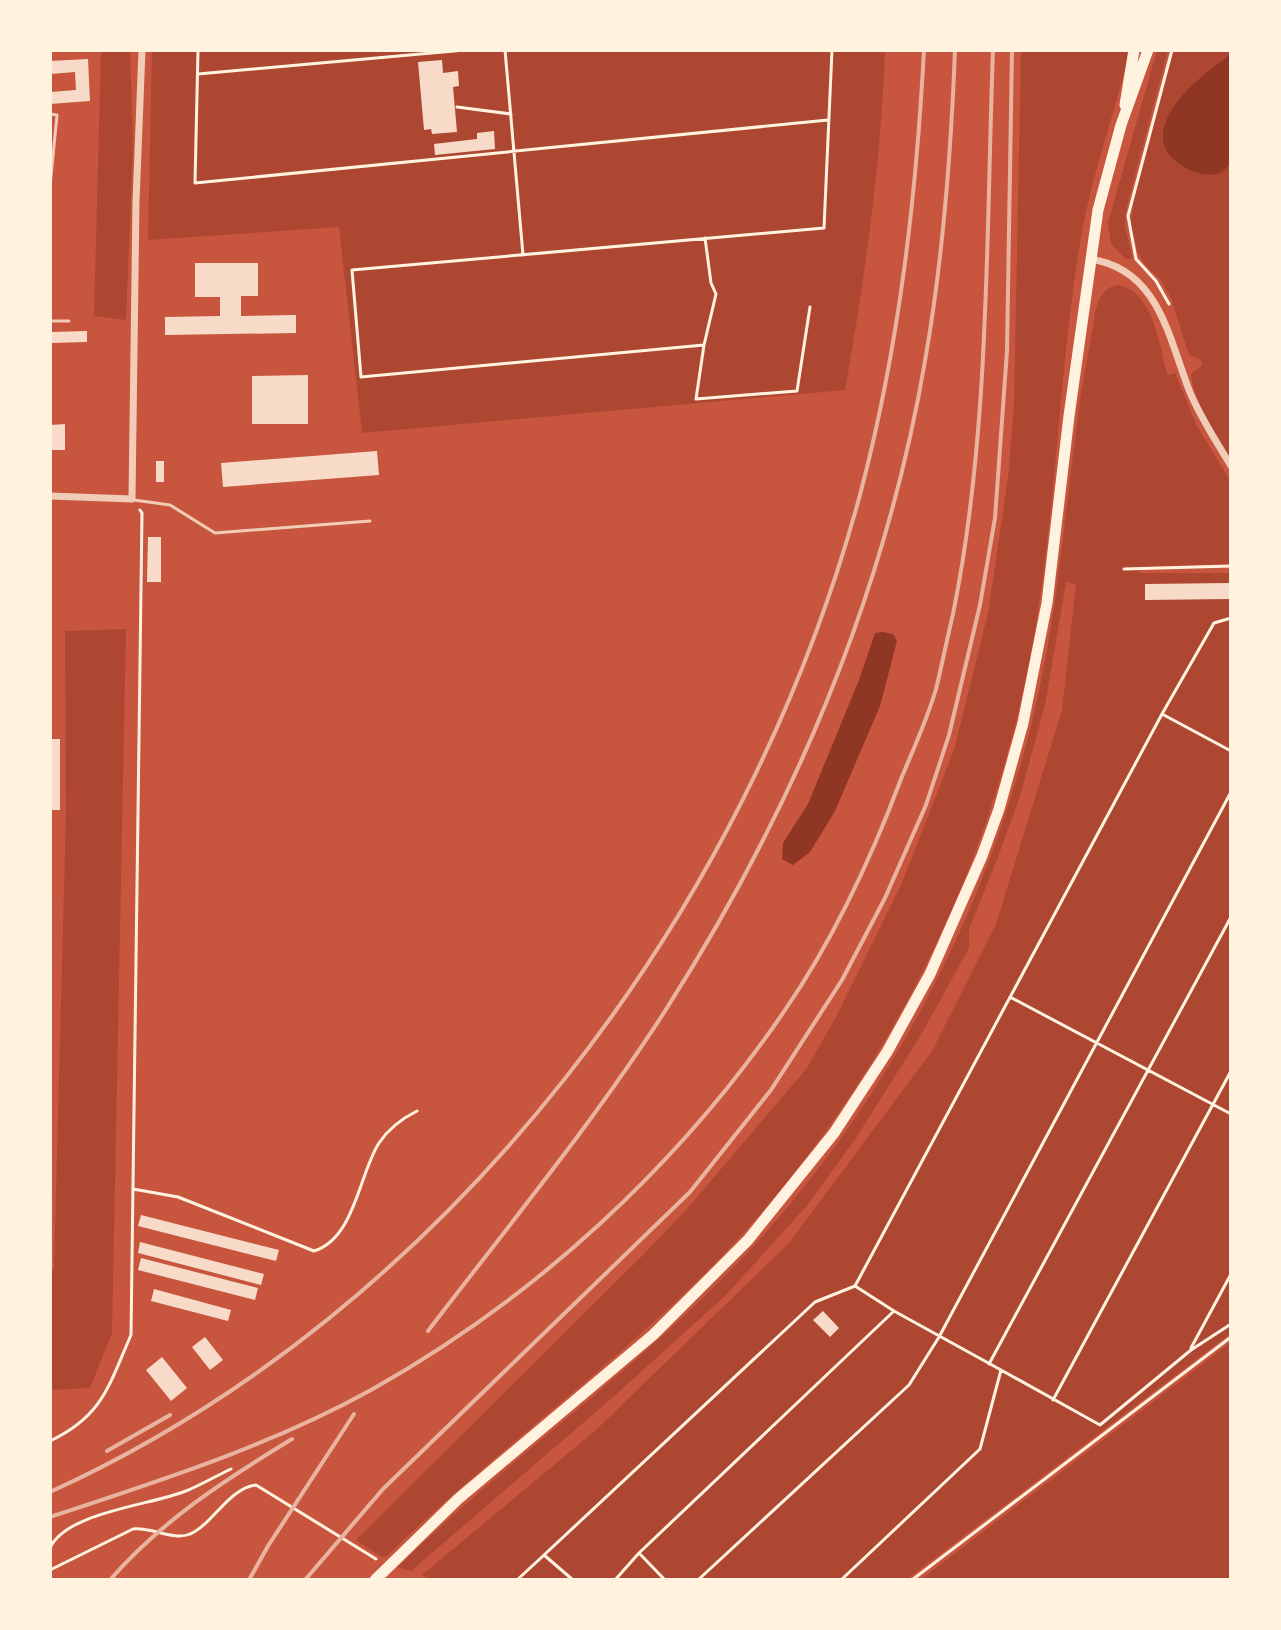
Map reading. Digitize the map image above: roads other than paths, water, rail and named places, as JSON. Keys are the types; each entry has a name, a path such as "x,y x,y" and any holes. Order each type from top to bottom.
{"main road":[{"path":"1121,125 1134,50"},
{"path":"375,1580 449,1507 618,1365 720,1271 776,1208 834,1133 909,1015 948,937 982,856 999,809 1027,709 1047,603 1098,210 1121,125 1148,50"}],"street":[{"path":"50,496 132,499 136,202 142,50"},
{"path":"1090,259 1117,266 1151,296 1163,316 1204,422 1231,466"}],"lane":[{"path":"50,114 57,115 50,186"},
{"path":"50,321 69,321"},
{"path":"132,499 170,505 215,533 370,521"}],"railway":[{"path":"50,1492 195,1414 330,1318 453,1206 564,1080 661,944 743,799 810,647 861,491 886,382 904,272 924,50"},
{"path":"428,1331 579,1134 665,1011 754,858 793,780 828,699 859,617 908,448 937,284 955,50"},
{"path":"50,1517 214,1461 294,1428 371,1390 432,1354 490,1314 600,1224 651,1175 744,1067 803,983 864,869 924,723 938,680 953,614 974,476 980,405 993,50"},
{"path":"305,1580 383,1489 690,1192 771,1090 842,980 885,898 926,805 949,735 980,605 995,518 1007,351 1012,50"},
{"path":"249,1580 354,1414"},
{"path":"107,1451 170,1415"},
{"path":"110,1580 173,1520 292,1439"}]}
